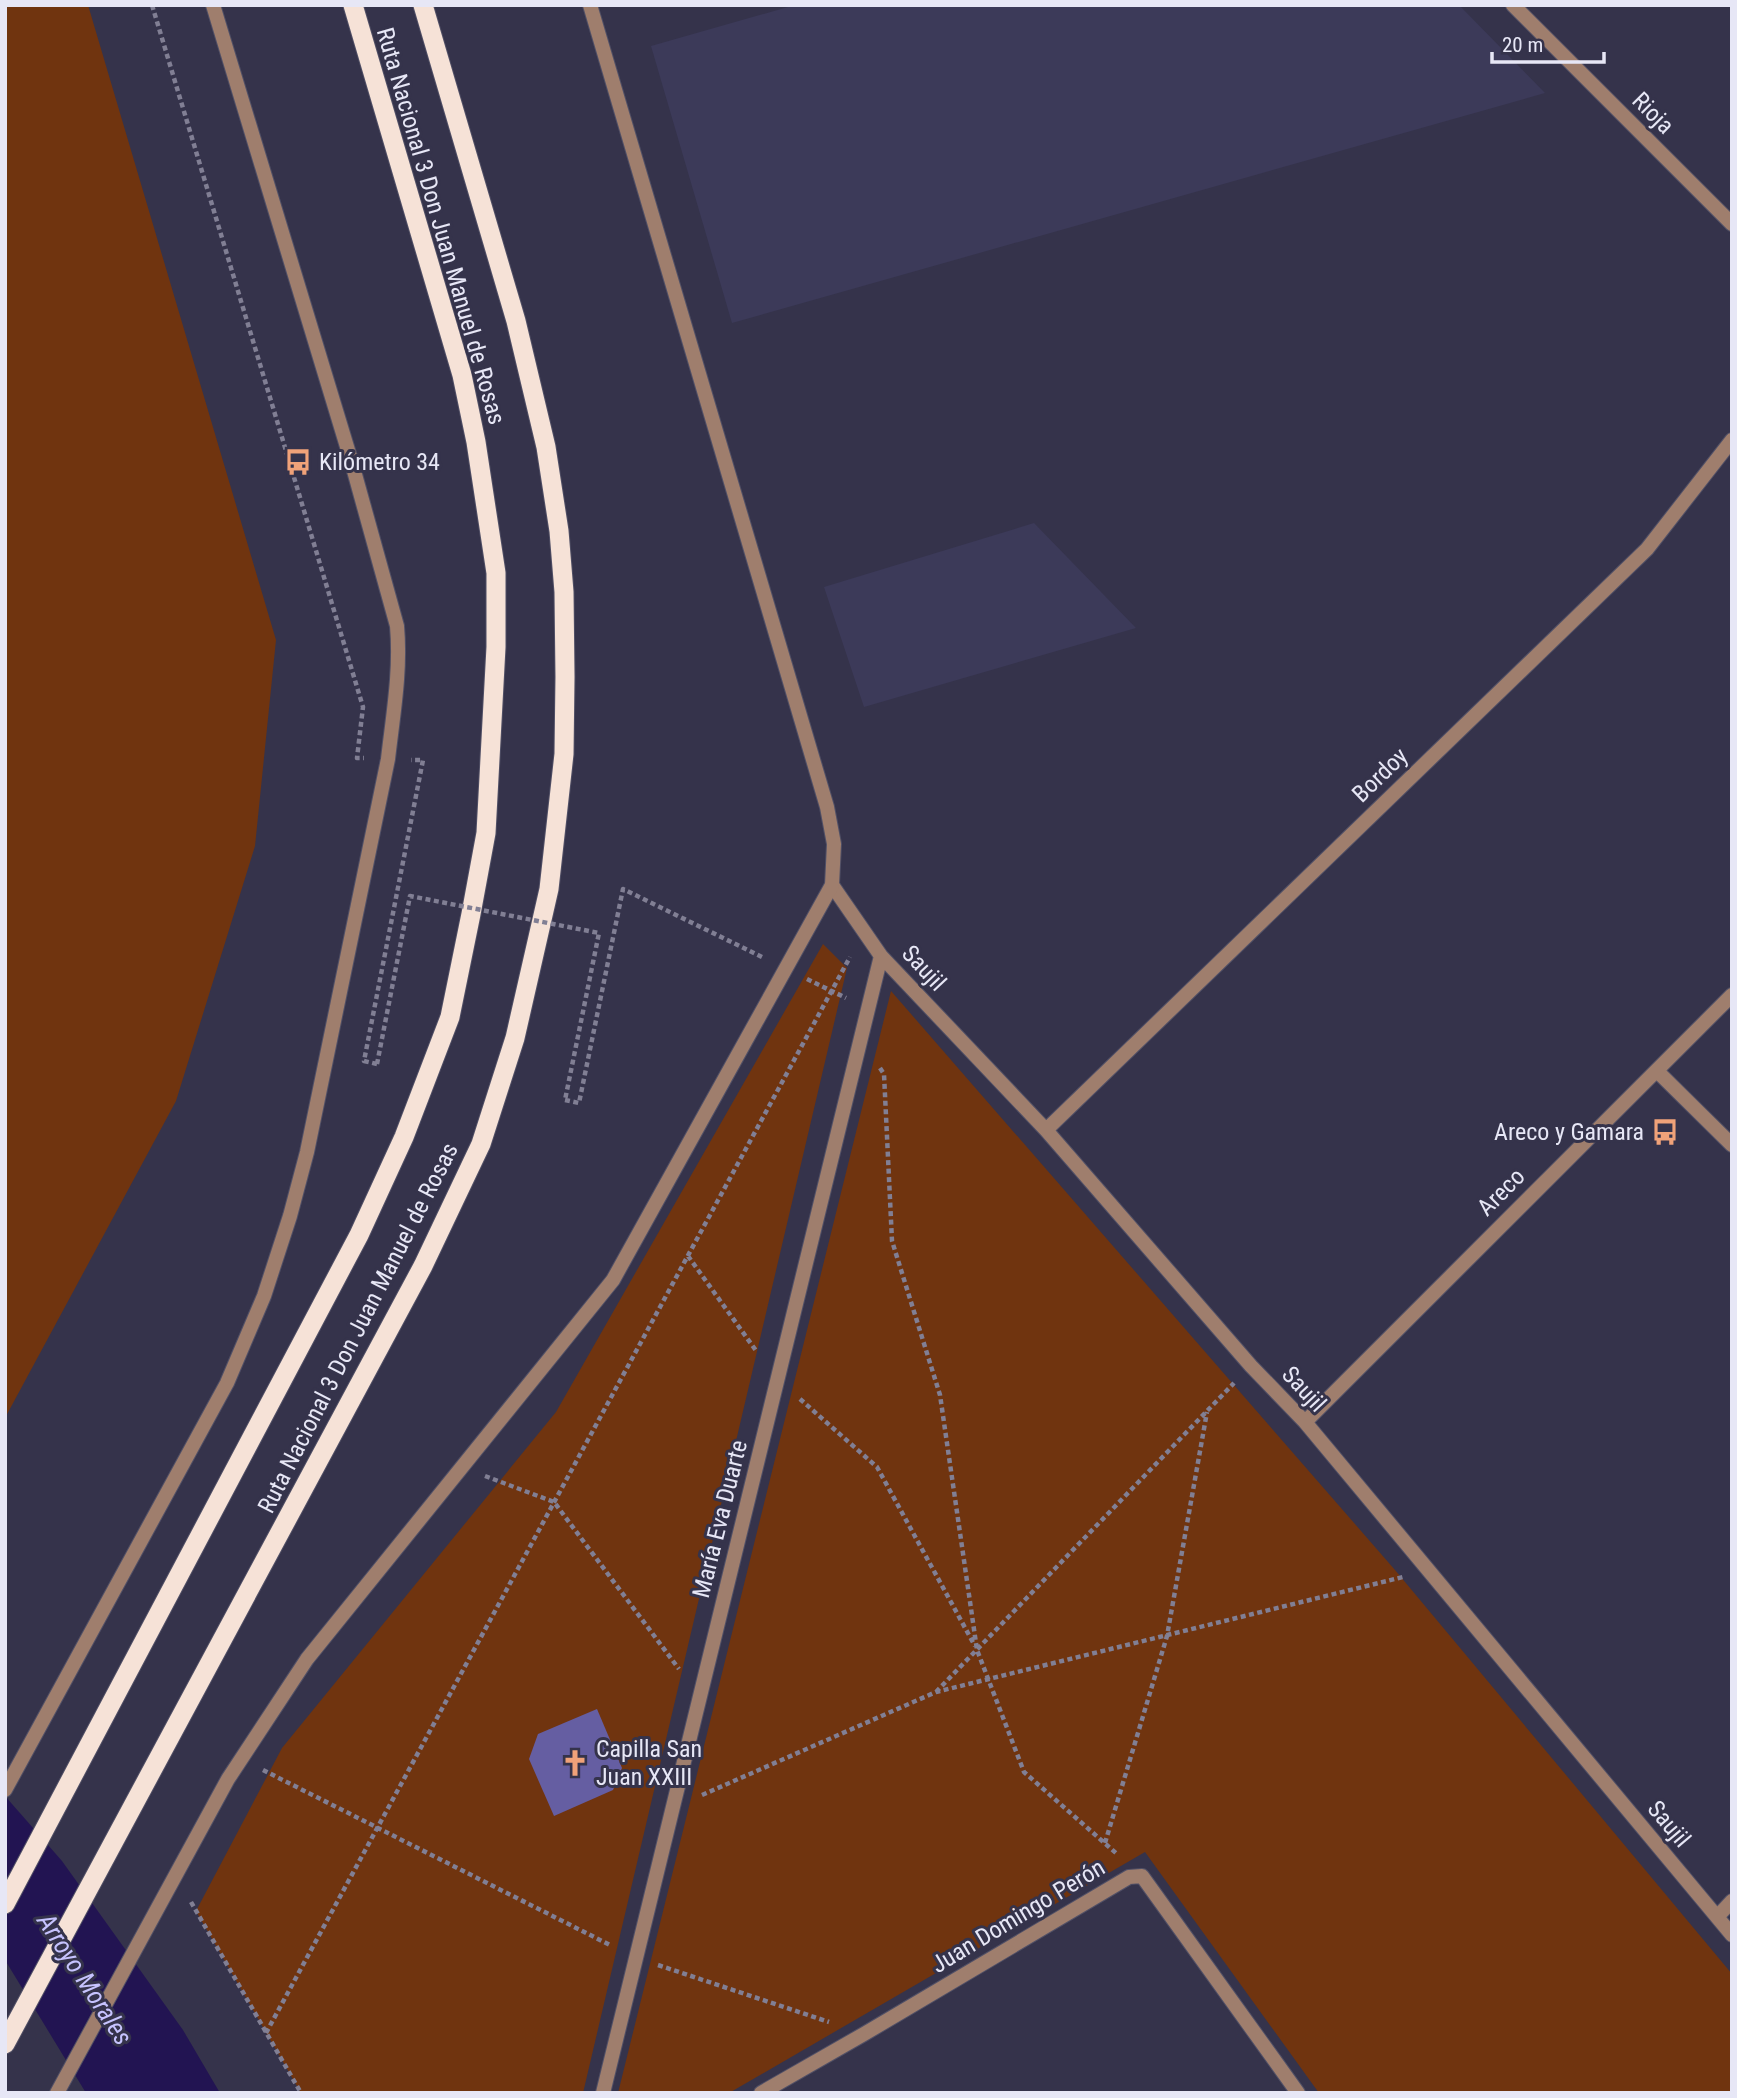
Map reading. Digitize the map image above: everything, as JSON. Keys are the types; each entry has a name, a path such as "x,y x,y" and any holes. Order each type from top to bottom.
{"highway":[{"name":"Ruta Nacional 3 Don Juan Manuel de Rosas","path":"5,1904 359,1236 404,1137 450,1017 486,833 496,647 496,572 476,442 462,375 354,5"},
{"name":"Ruta Nacional 3 Don Juan Manuel de Rosas","path":"5,2044 423,1266 481,1144 515,1038 549,890 564,754 564,592 559,531 546,447 516,321 423,5"}],"street":[{"path":"5,1790 227,1383 264,1296 307,1152 388,759 400,653 397,626 351,460 213,5"},
{"path":"57,2093 240,1759 307,1659 613,1280 831,885 834,844 827,807 590,5"},
{"name":"Rioja","path":"1513,5 1732,224"},
{"name":"Bordoy","path":"1046,1130 1647,549 1732,440"},
{"name":"Saujil","path":"831,885 881,956 1046,1130 1251,1366 1305,1422 1732,1935"},
{"name":"María Eva Duarte","path":"603,2093 881,956"},
{"name":"Areco","path":"1305,1422 1732,995"},
{"path":"1657,1071 1732,1145"},
{"name":"Juan Domingo Perón","path":"761,2093 1129,1877 1142,1876 1298,2093"},
{"path":"1717,1917 1732,1901"}],"path":[{"path":"152,5 363,707 358,758 423,760 363,1061 377,1064 410,896 598,933 565,1100 579,1103 623,889 851,1001"},
{"path":"266,2033 864,931"},
{"path":"859,1045 884,1074 891,1241 940,1395 977,1650"},
{"path":"688,1256 777,1380 877,1467 977,1650 1024,1772 1142,1876"},
{"path":"936,1692 1251,1366"},
{"path":"1105,1843 1167,1636 1207,1411"},
{"path":"462,1467 554,1502 700,1697"},
{"path":"672,1808 936,1692 1430,1571"},
{"path":"240,1759 636,1958 864,2034"},
{"path":"175,1874 301,2093"}],"shaded area":[{"path":"5,5 88,5 276,640 255,846 176,1101 5,1418"},
{"path":"795,5 1459,5 1545,93 732,323 651,46"},
{"path":"1034,523 1136,628 864,707 824,587"},
{"path":"823,944 847,968 583,2093 301,2093 196,1911 282,1748 556,1412"},
{"path":"891,991 1395,1570 1732,1974 1732,2093 1319,2093 1145,1852 729,2093 618,2093"}],"water":[{"name":"Arroyo Morales","path":"5,1796 62,1861 183,2030 220,2093 86,2093 5,1960"}],"building":[{"name":"Capilla San Juan XXIII","path":"597,1709 622,1768 613,1790 554,1816 529,1759 538,1734"}],"place":[{"name":"Kilómetro 34","path":"298,462"},
{"name":"Areco y Gamara","path":"1665,1132"},
{"name":"Capilla San Juan XXIII","path":"575,1763"}]}
